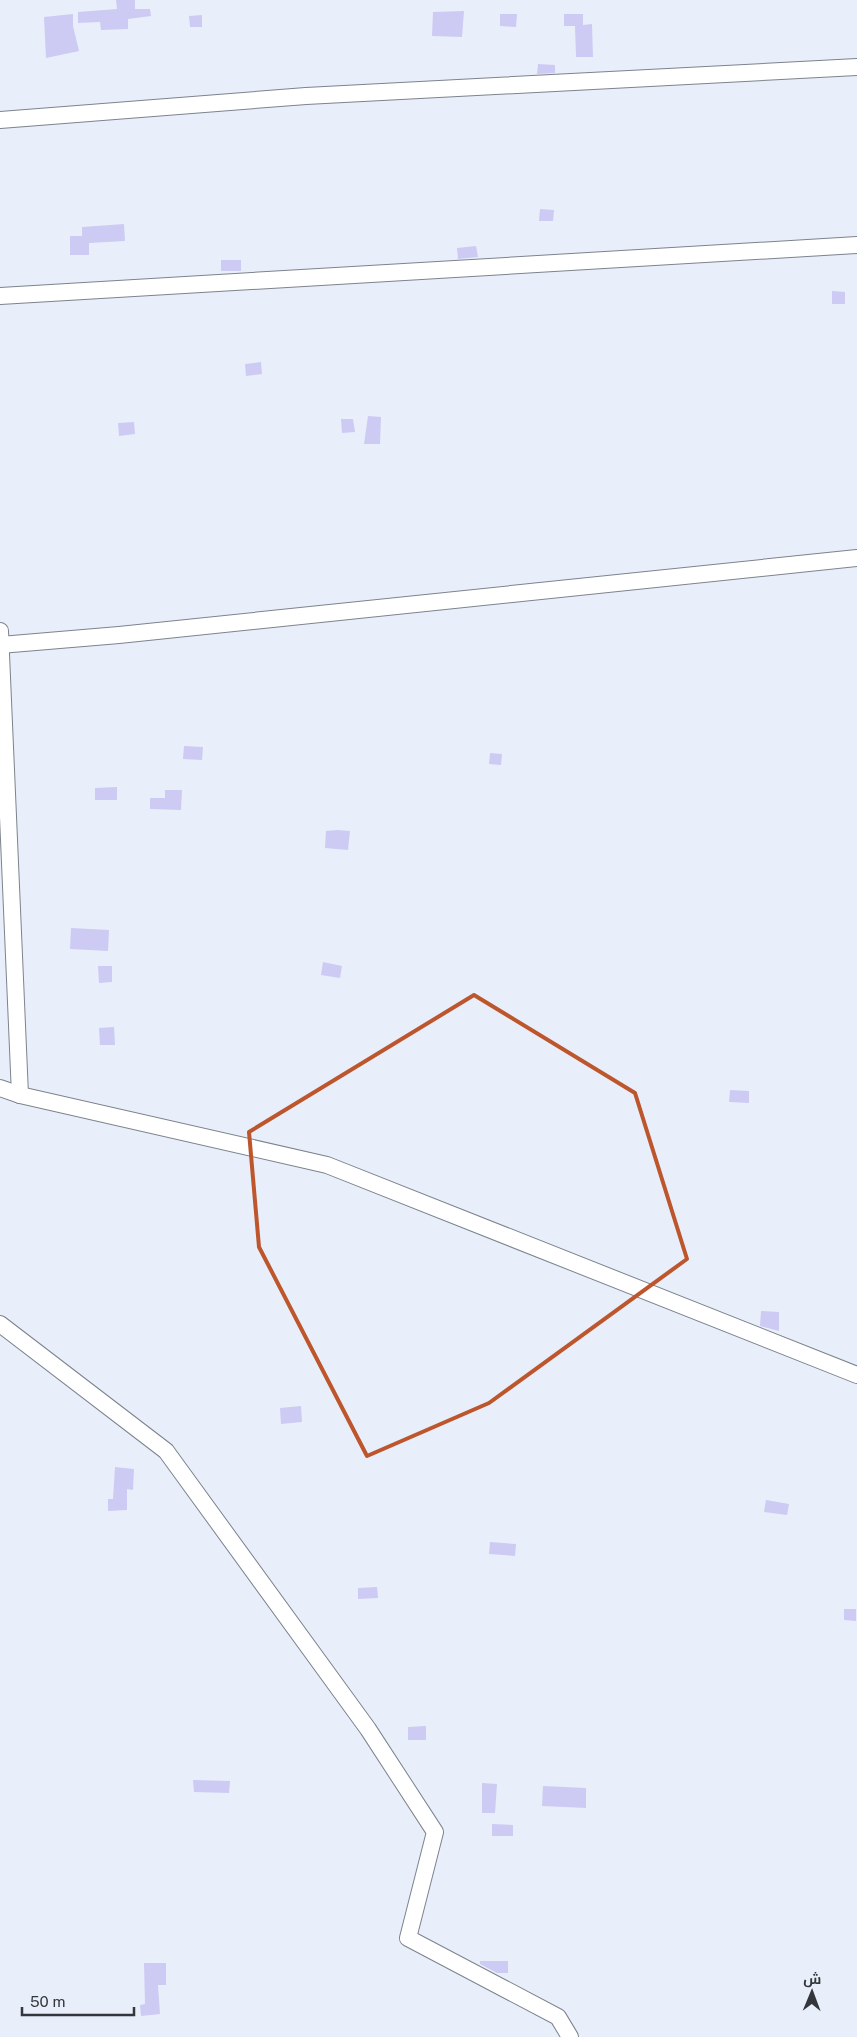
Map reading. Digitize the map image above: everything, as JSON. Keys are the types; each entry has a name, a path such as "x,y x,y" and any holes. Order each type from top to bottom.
{"street":[{"path":"0,120 306,96 857,67"},
{"path":"0,296 857,245"},
{"path":"0,645 119,635 857,558"},
{"path":"0,631 20,1095"},
{"path":"0,1088 20,1095 327,1165 857,1375"},
{"path":"0,1324 166,1451 368,1729 435,1832 408,1938 558,2017 570,2037"},
{"path":"0,1342 21,1340"}],"highlighted area":[{"path":"474,995 635,1093 687,1259 489,1403 367,1456 259,1247 249,1132"}],"building":[{"path":"116,0 135,0 135,9 150,9 151,16 128,19 128,29 101,30 100,22 78,23 78,12 117,9"},
{"path":"464,11 462,37 432,36 433,12"},
{"path":"73,14 73,26 79,51 46,58 44,17"},
{"path":"500,14 517,14 516,27 500,26"},
{"path":"564,14 583,14 583,25 592,24 593,57 576,57 575,26 564,26"},
{"path":"202,15 202,27 190,27 189,16"},
{"path":"538,64 555,65 555,73 537,74"},
{"path":"540,209 554,210 553,221 539,221"},
{"path":"124,224 125,241 89,243 89,255 70,255 70,236 82,236 82,227"},
{"path":"476,246 478,257 458,259 457,248"},
{"path":"221,260 241,260 241,271 221,271"},
{"path":"832,291 845,292 845,304 832,304"},
{"path":"261,362 262,374 246,376 245,364"},
{"path":"368,416 381,417 380,444 364,444"},
{"path":"341,419 353,419 355,432 342,433"},
{"path":"134,422 135,434 119,436 118,423"},
{"path":"184,746 203,747 202,760 183,759"},
{"path":"490,753 502,754 501,765 489,764"},
{"path":"117,787 117,800 95,800 95,788"},
{"path":"165,790 182,790 181,810 150,809 150,798 165,798"},
{"path":"326,831 350,831 348,850 325,848"},
{"path":"71,928 109,930 108,951 70,949"},
{"path":"323,962 342,966 340,978 321,975"},
{"path":"98,966 112,966 112,982 99,983"},
{"path":"114,1027 115,1045 100,1045 99,1028"},
{"path":"730,1090 749,1091 749,1103 729,1102"},
{"path":"761,1311 779,1312 779,1331 760,1326"},
{"path":"301,1406 302,1422 281,1424 280,1408"},
{"path":"115,1467 134,1469 133,1490 127,1489 127,1510 108,1511 108,1499 113,1499"},
{"path":"766,1500 789,1504 787,1515 764,1512"},
{"path":"490,1542 516,1544 515,1556 489,1554"},
{"path":"377,1587 378,1598 358,1599 358,1588"},
{"path":"844,1609 856,1609 856,1621 844,1620"},
{"path":"426,1726 426,1740 408,1740 408,1727"},
{"path":"193,1780 230,1781 229,1793 194,1792"},
{"path":"482,1783 497,1784 495,1813 482,1813"},
{"path":"543,1786 586,1788 586,1808 542,1806"},
{"path":"492,1824 513,1825 513,1836 492,1836"},
{"path":"480,1961 508,1961 508,1973 497,1973 480,1964"},
{"path":"144,1963 166,1963 166,1985 158,1985 160,2014 141,2016 140,2005 145,2004"}]}
